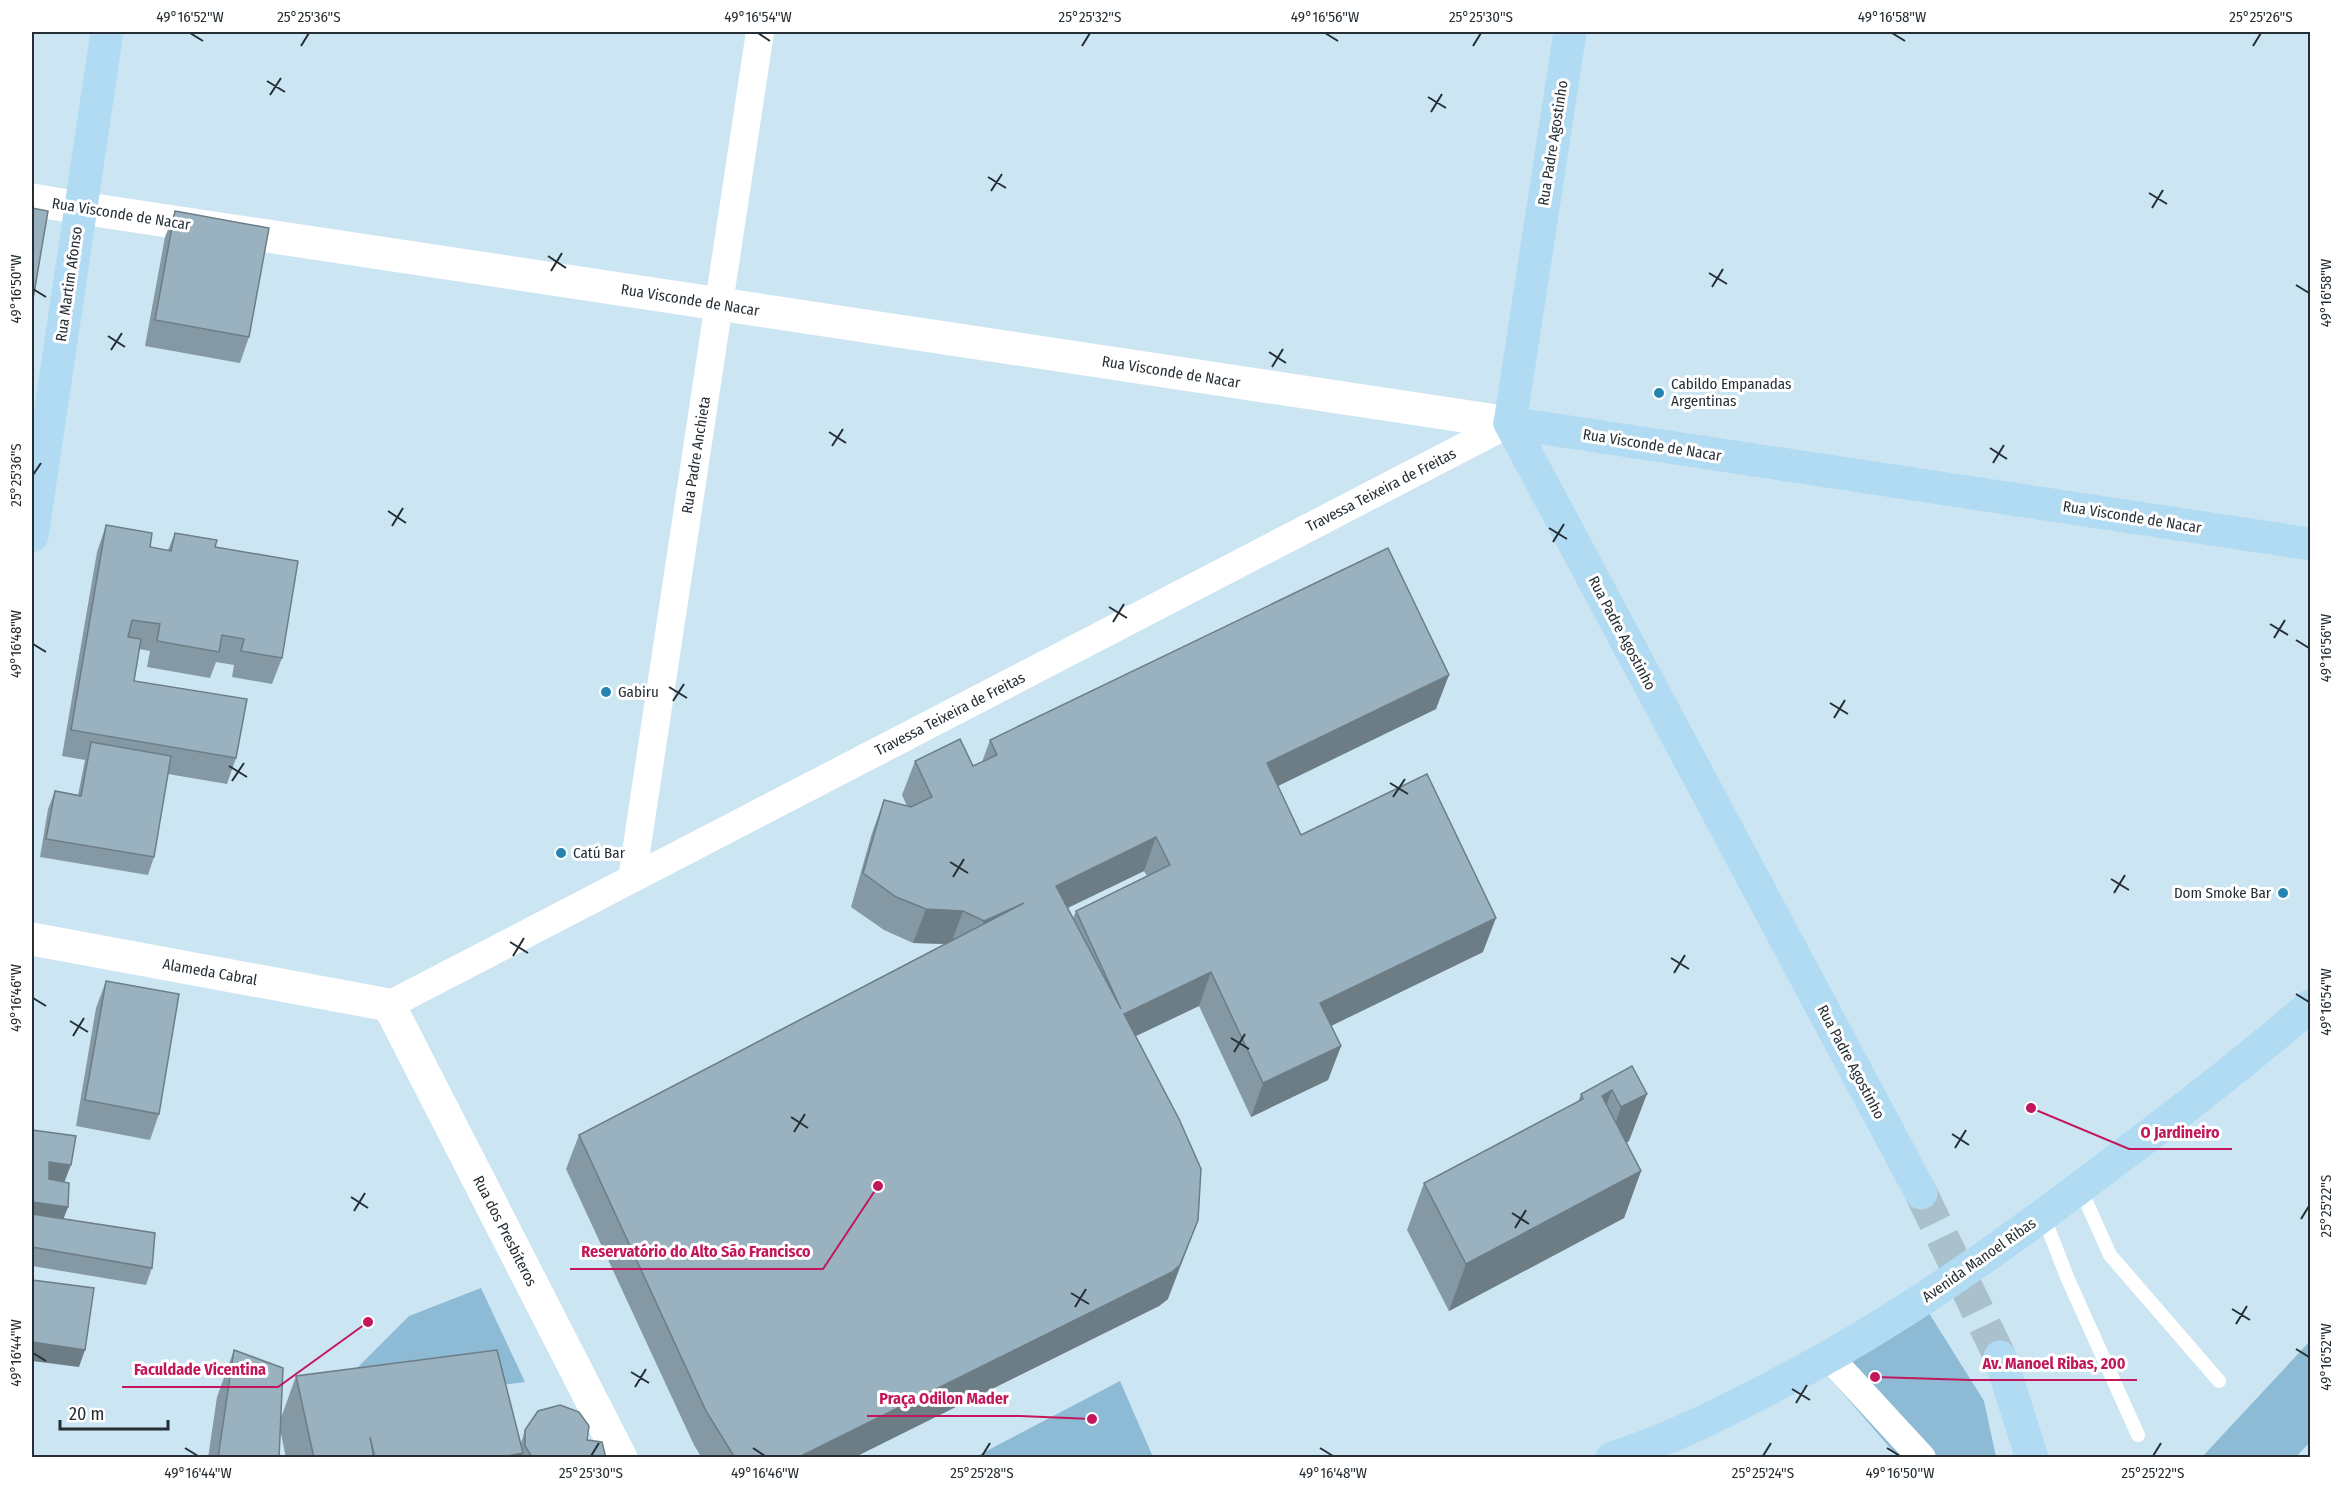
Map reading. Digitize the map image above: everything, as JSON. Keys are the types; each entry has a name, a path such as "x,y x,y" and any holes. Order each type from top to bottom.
{"main road":[{"name":"Rua Martim Afonso","path":"32,536 107,32"},
{"name":"Rua Padre Agostinho","path":"1570,32 1510,423 1921,1193"},
{"name":"Rua Visconde de Nacar","path":"32,200 2310,544"},
{"name":"Alameda Cabral","path":"32,939 389,1005"},
{"name":"Rua dos Presbíteros","path":"389,1005 621,1458"},
{"name":"Avenida Manoel Ribas","path":"1612,1458 1741,1403 1829,1357 1924,1298 2080,1188 2236,1068 2310,1006"},
{"path":"2000,1357 2020,1412 2032,1458"}],"street":[{"name":"Rua Padre Anchieta","path":"632,879 760,32"},
{"name":"Travessa Teixeira de Freitas","path":"389,1005 1510,423"},
{"path":"1829,1357 1922,1458"}],"lane":[{"path":"2080,1188 2110,1255 2219,1381"},
{"path":"2043,1215 2067,1277 2138,1435"}],"shaded area":[{"path":"481,1288 525,1382 333,1408 327,1398 409,1316"},
{"path":"1927,1310 1984,1401 1996,1457 1898,1457 1827,1375"},
{"path":"2310,1341 2310,1442 2296,1457 2202,1457"},
{"path":"1120,1381 1153,1457 975,1457"}],"building":[{"path":"32,208 48,211 32,305"},
{"path":"175,211 269,228 249,337 155,320"},
{"path":"106,525 152,533 150,547 171,551 175,533 217,540 215,547 298,561 282,658 241,651 244,639 222,635 219,652 157,641 160,624 132,620 128,637 141,639 134,681 247,699 236,758 71,730"},
{"path":"1388,548 1449,675 1267,763 1301,835 1427,774 1496,918 1320,1003 1341,1046 1263,1083 1211,972 1124,1014 1179,1119 1201,1169 1198,1220 1180,1265 1172,1272 797,1458 735,1458 706,1411 579,1135 1024,903 984,921 963,911 926,909 896,897 863,873 884,800 911,807 932,797 915,761 960,739 973,766 997,755 990,740","holes":["1156,837 1170,865 1076,911 1121,1009 1056,886"]},
{"path":"91,742 171,756 154,857 46,839 55,791 81,796"},
{"path":"106,981 179,994 159,1114 85,1100"},
{"path":"1632,1066 1647,1094 1621,1107 1612,1090 1602,1096 1641,1171 1466,1264 1424,1183 1583,1099 1581,1094"},
{"path":"32,1130 76,1136 71,1165 49,1162 49,1179 69,1183 68,1207 32,1202"},
{"path":"32,1214 155,1233 152,1268 32,1247"},
{"path":"32,1280 94,1288 85,1350 32,1342"},
{"path":"234,1350 283,1368 279,1458 218,1458"},
{"path":"497,1350 523,1453 499,1458 375,1458 370,1437 374,1458 314,1458 296,1376"},
{"path":"560,1405 579,1412 589,1426 587,1440 602,1442 606,1458 531,1458 525,1446 525,1430 538,1411"}],"tunnel":[{"path":"1921,1193 2000,1357"}],"place":[{"name":"Cabildo Empanadas Argentinas","path":"1659,393"},
{"name":"Gabiru","path":"606,692"},
{"name":"Catú Bar","path":"561,853"},
{"name":"Dom Smoke Bar","path":"2283,893"},
{"name":"O Jardineiro","path":"2031,1108"},
{"name":"Reservatório do Alto São Francisco","path":"878,1186"},
{"name":"Faculdade Vicentina","path":"368,1322"},
{"name":"Av. Manoel Ribas, 200","path":"1875,1377"},
{"name":"Praça Odilon Mader","path":"1092,1419"}]}
